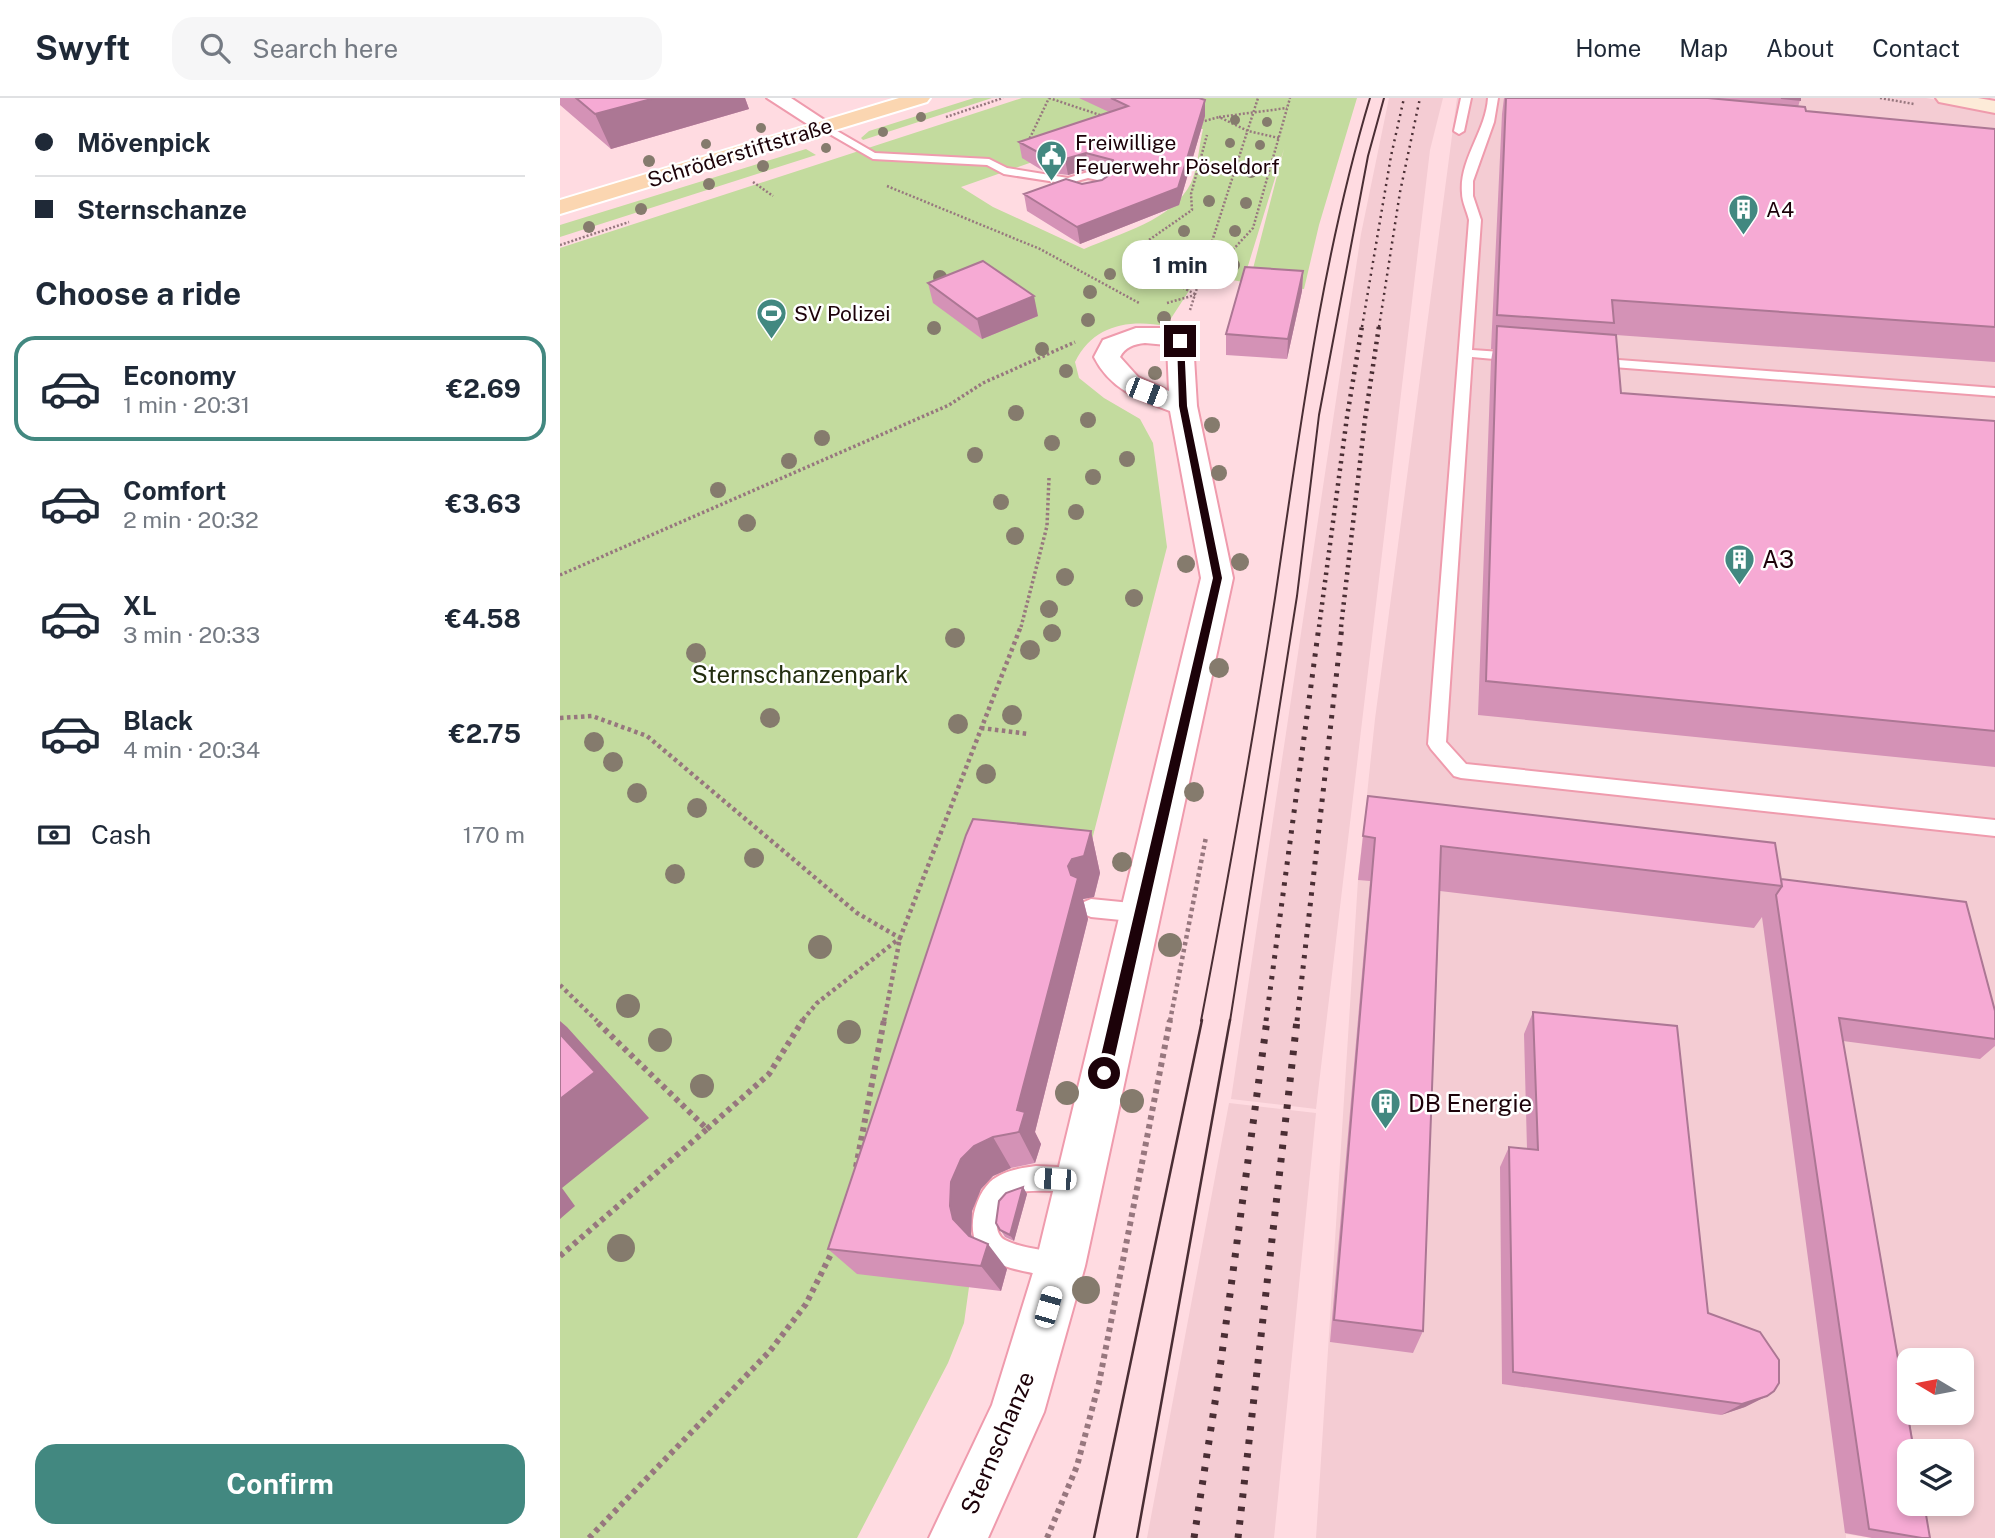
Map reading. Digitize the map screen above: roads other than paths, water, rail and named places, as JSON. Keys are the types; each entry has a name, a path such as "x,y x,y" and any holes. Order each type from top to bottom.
{"main road":[{"name":"Schröderstiftstraße","path":"560,207 920,98"},
{"path":"1946,98 1988,106"}],"street":[{"path":"777,98 825,127"},
{"name":"Sternschanze","path":"958,1538 1017,1412 1060,1266 1217,578 1183,406 1180,341 1166,336 1135,335 1112,346 1107,357 1111,367 1134,385 1183,406"}],"lane":[{"path":"1459,131 1466,98"},
{"path":"1493,98 1482,140 1470,164 1473,178 1467,194 1475,220 1437,744 1461,771 1995,828"},
{"path":"825,127 873,156 989,162 1004,171 1070,181"},
{"path":"1465,353 1535,358"},
{"path":"1577,361 1995,392"},
{"path":"1091,908 1141,913"},
{"path":"1060,1266 998,1251 985,1231 985,1214 995,1194 1018,1179 1080,1180"}],"tram line":[{"path":"1201,1021 1258,704 1313,346 1338,221 1370,98"},
{"path":"1230,1021 1297,596 1319,415 1368,156 1384,98"},
{"path":"1094,1538 1202,1020"},
{"path":"1137,1538 1230,1020"}],"railway":[{"path":"1362,327 1391,156 1404,98"},
{"path":"1379,327 1400,192 1420,98"},
{"path":"1319,627 1362,326"},
{"path":"1341,627 1365,419 1379,326"},
{"path":"1266,1021 1319,626"},
{"path":"1297,1021 1342,626"},
{"path":"1194,1538 1218,1383 1267,1020"},
{"path":"1238,1538 1297,1020"}],"place":[{"name":"Freiwillige Feuerwehr Pöseldorf","path":"1052,182"},
{"name":"A4","path":"1743,237"},
{"name":"SV Polizei","path":"771,341"},
{"name":"A3","path":"1739,587"},
{"name":"DB Energie","path":"1385,1131"}],"park label":[{"name":"Sternschanzenpark","path":"800,675"}]}
